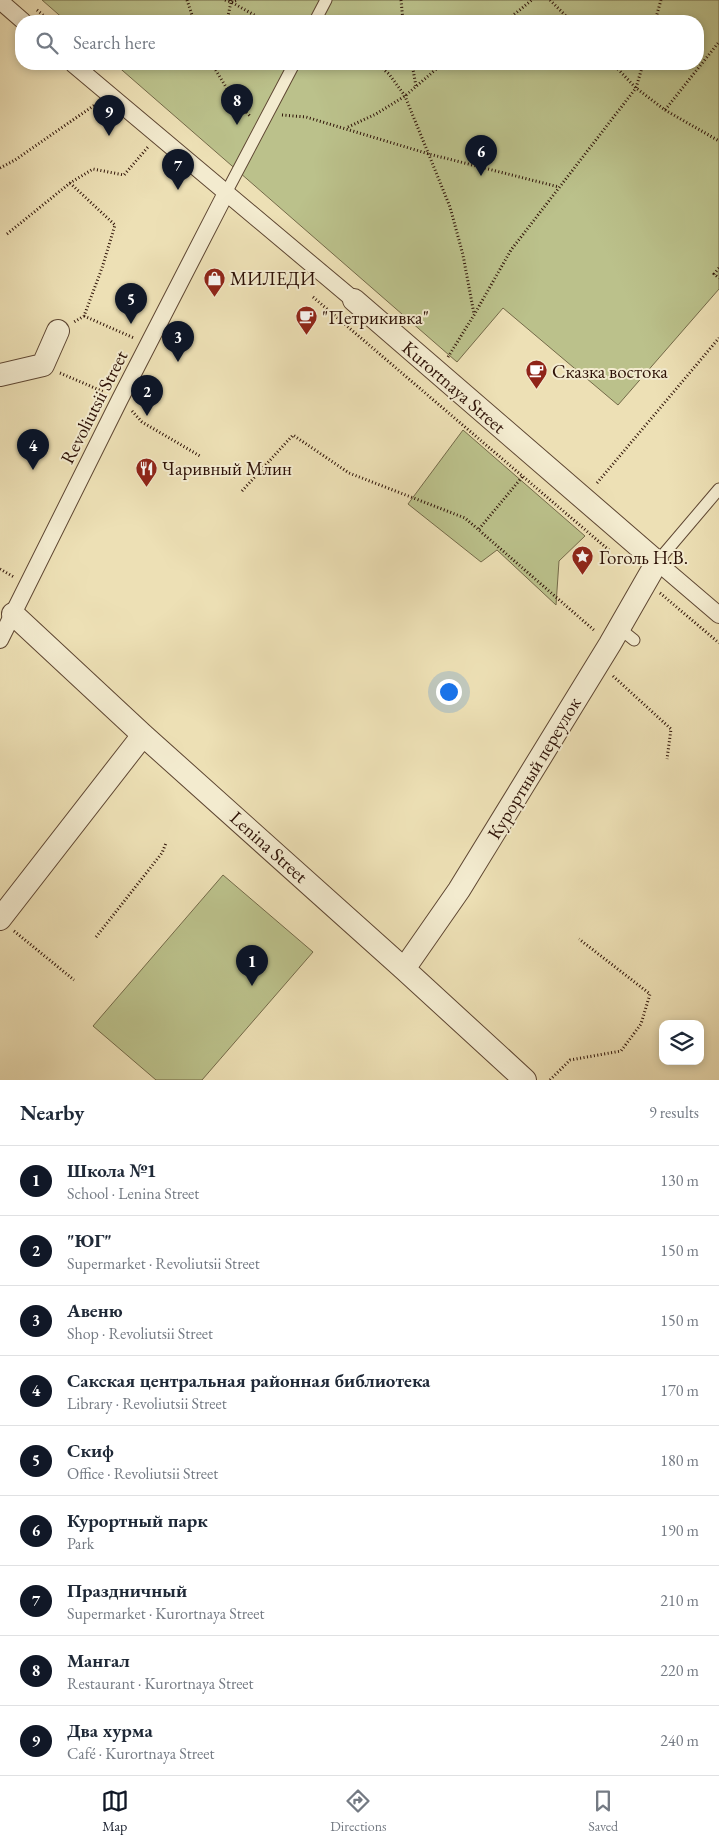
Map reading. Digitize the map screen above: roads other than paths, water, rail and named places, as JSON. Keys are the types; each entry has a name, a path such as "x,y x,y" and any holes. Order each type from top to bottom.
{"street":[{"path":"0,2 16,15"},
{"name":"Kurortnaya Street","path":"79,70 354,300 719,615"},
{"name":"Revoliutsii Street","path":"0,640 226,193"},
{"path":"0,375 43,365 58,331"},
{"name":"Курортный переулок","path":"404,969 459,890 621,637 657,562"},
{"name":"Lenina Street","path":"13,614 143,735 404,969 524,1080"},
{"path":"0,919 143,735"}],"lane":[{"path":"318,15 326,0"},
{"path":"226,193 291,70"},
{"path":"657,562 719,489"}],"place":[{"name":"Мангал","path":"237,125"},
{"name":"Два хурма","path":"109,136"},
{"name":"Курортный парк","path":"481,176"},
{"name":"Праздничный","path":"178,190"},
{"name":"МИЛЕДИ","path":"214,297"},
{"name":"Скиф","path":"131,324"},
{"name":"\"Петрикивка\"","path":"306,336"},
{"name":"Авеню","path":"178,362"},
{"name":"Сказка востока","path":"536,390"},
{"name":"\"ЮГ\"","path":"147,416"},
{"name":"Сакская центральная районная библиотека","path":"33,470"},
{"name":"Чаривный Млин","path":"146,487"},
{"name":"Гоголь Н.В.","path":"583,576"},
{"name":"Школа №1","path":"252,986"}]}
